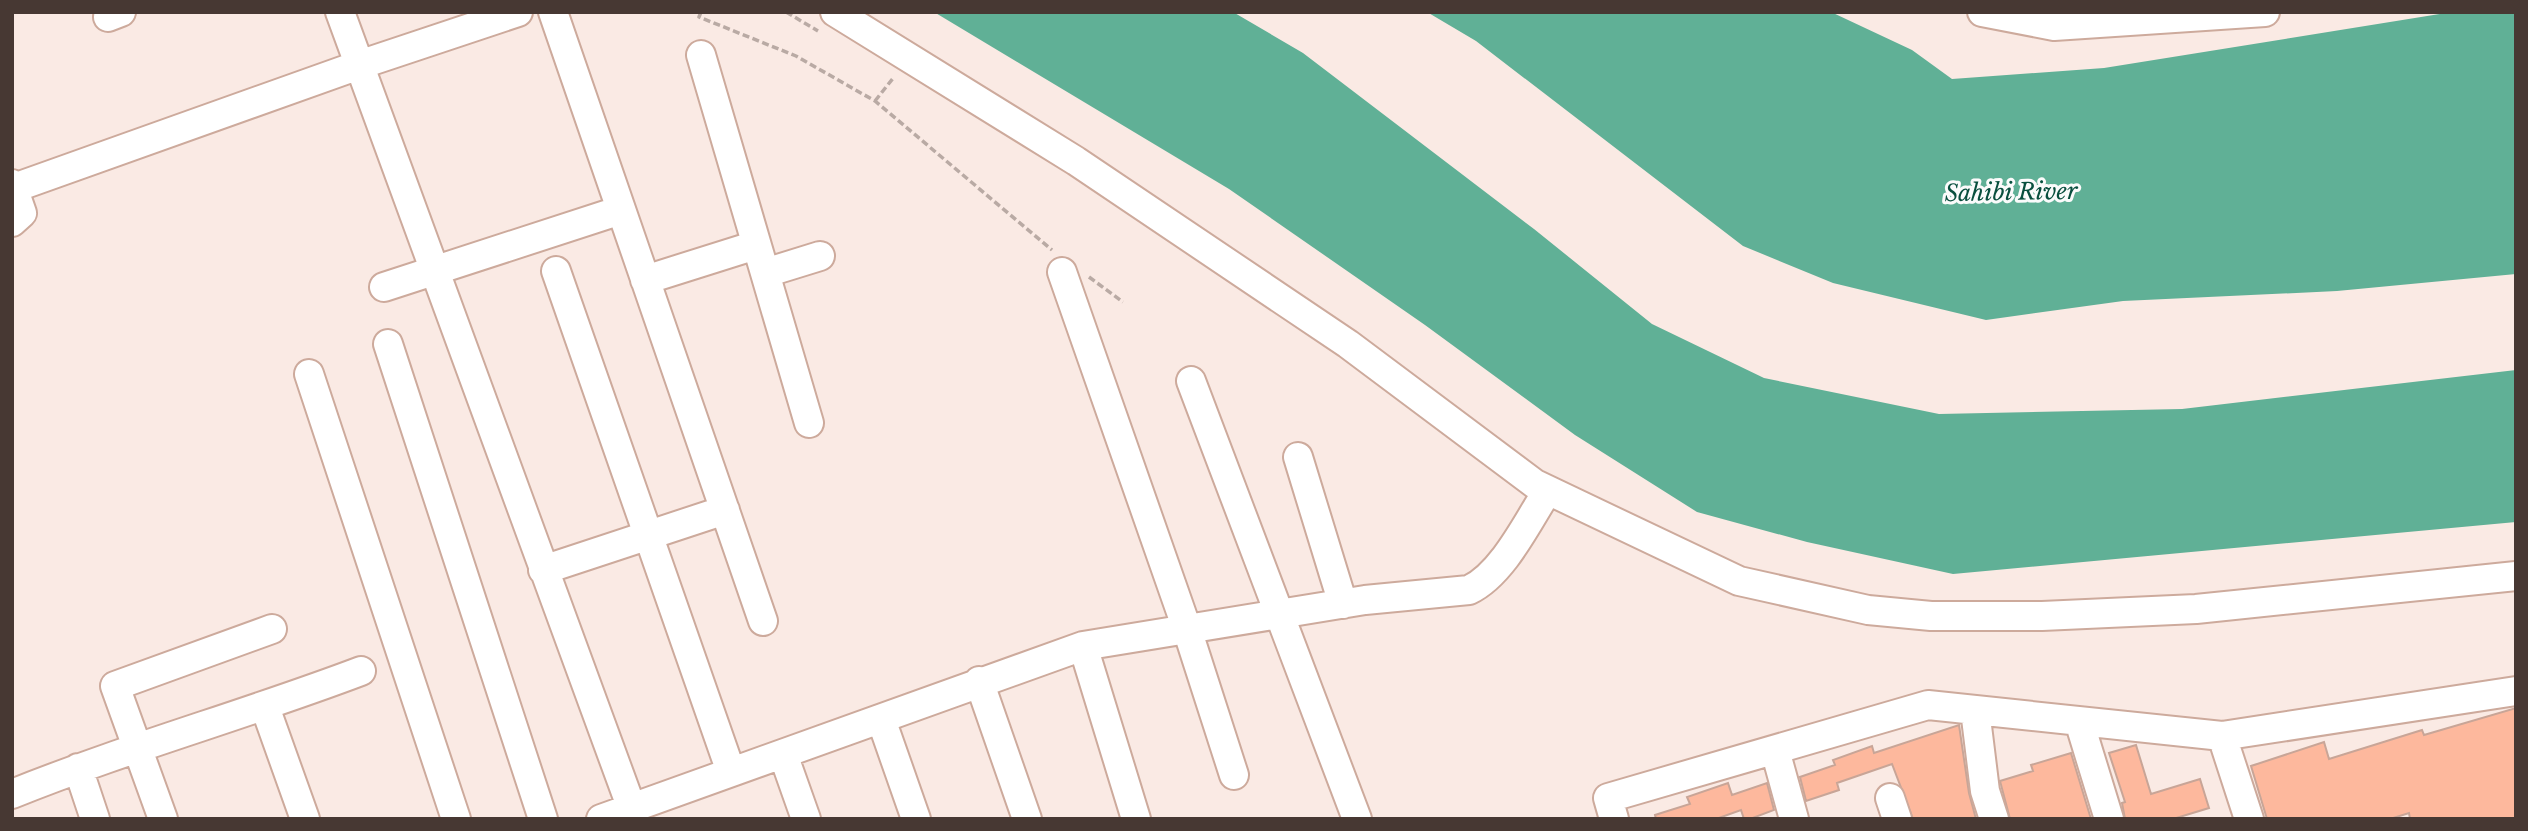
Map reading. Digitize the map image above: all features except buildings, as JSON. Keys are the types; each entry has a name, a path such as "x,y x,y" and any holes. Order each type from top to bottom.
{"street":[{"path":"340,12 436,269 543,570 619,815 979,681 1083,646 1343,604 1469,590 1482,584 1496,569 1548,490"},
{"path":"12,222 22,213 13,186 517,12"},
{"path":"552,12 764,621"},
{"path":"835,12 1076,161 1348,344 1535,484 1739,581 1868,610 1931,616 2042,616 2196,609 2516,576"},
{"path":"1982,12 2054,26 2265,12"},
{"path":"701,55 809,423"},
{"path":"384,287 621,210"},
{"path":"645,280 757,245"},
{"path":"765,273 820,256"},
{"path":"1059,263 1187,629 1234,775"},
{"path":"556,271 731,772"},
{"path":"388,344 544,819"},
{"path":"309,374 456,819"},
{"path":"1191,381 1357,819"},
{"path":"1298,457 1343,604"},
{"path":"543,570 725,510"},
{"path":"163,819 114,686 272,629"},
{"path":"1083,646 1136,819"},
{"path":"12,794 78,768 265,707 361,671"},
{"path":"979,681 1027,819"},
{"path":"1614,819 1608,798 1928,705 2222,736 2516,691"},
{"path":"265,707 305,819"},
{"path":"1975,709 1986,791 1994,819"},
{"path":"880,719 916,819"},
{"path":"2079,721 2109,819"},
{"path":"2222,736 2249,819"},
{"path":"1775,750 1794,819"},
{"path":"783,754 806,819"},
{"path":"78,768 95,819"}],"path":[{"path":"701,12 699,17 796,56 875,101 1059,263"},
{"path":"875,101 894,77"}],"water":[{"path":"934,12 1233,12 1303,53 1534,229 1652,324 1764,378 1939,414 2182,409 2516,370 2516,522 1953,574 1807,542 1697,512 1575,435 1425,325 1229,189"},
{"name":"Sahibi River","path":"1427,12 1831,12 1912,50 1952,79 2104,68 2452,12 2516,12 2516,274 2337,291 2123,301 1986,320 1833,283 1743,246 1476,41"}]}
